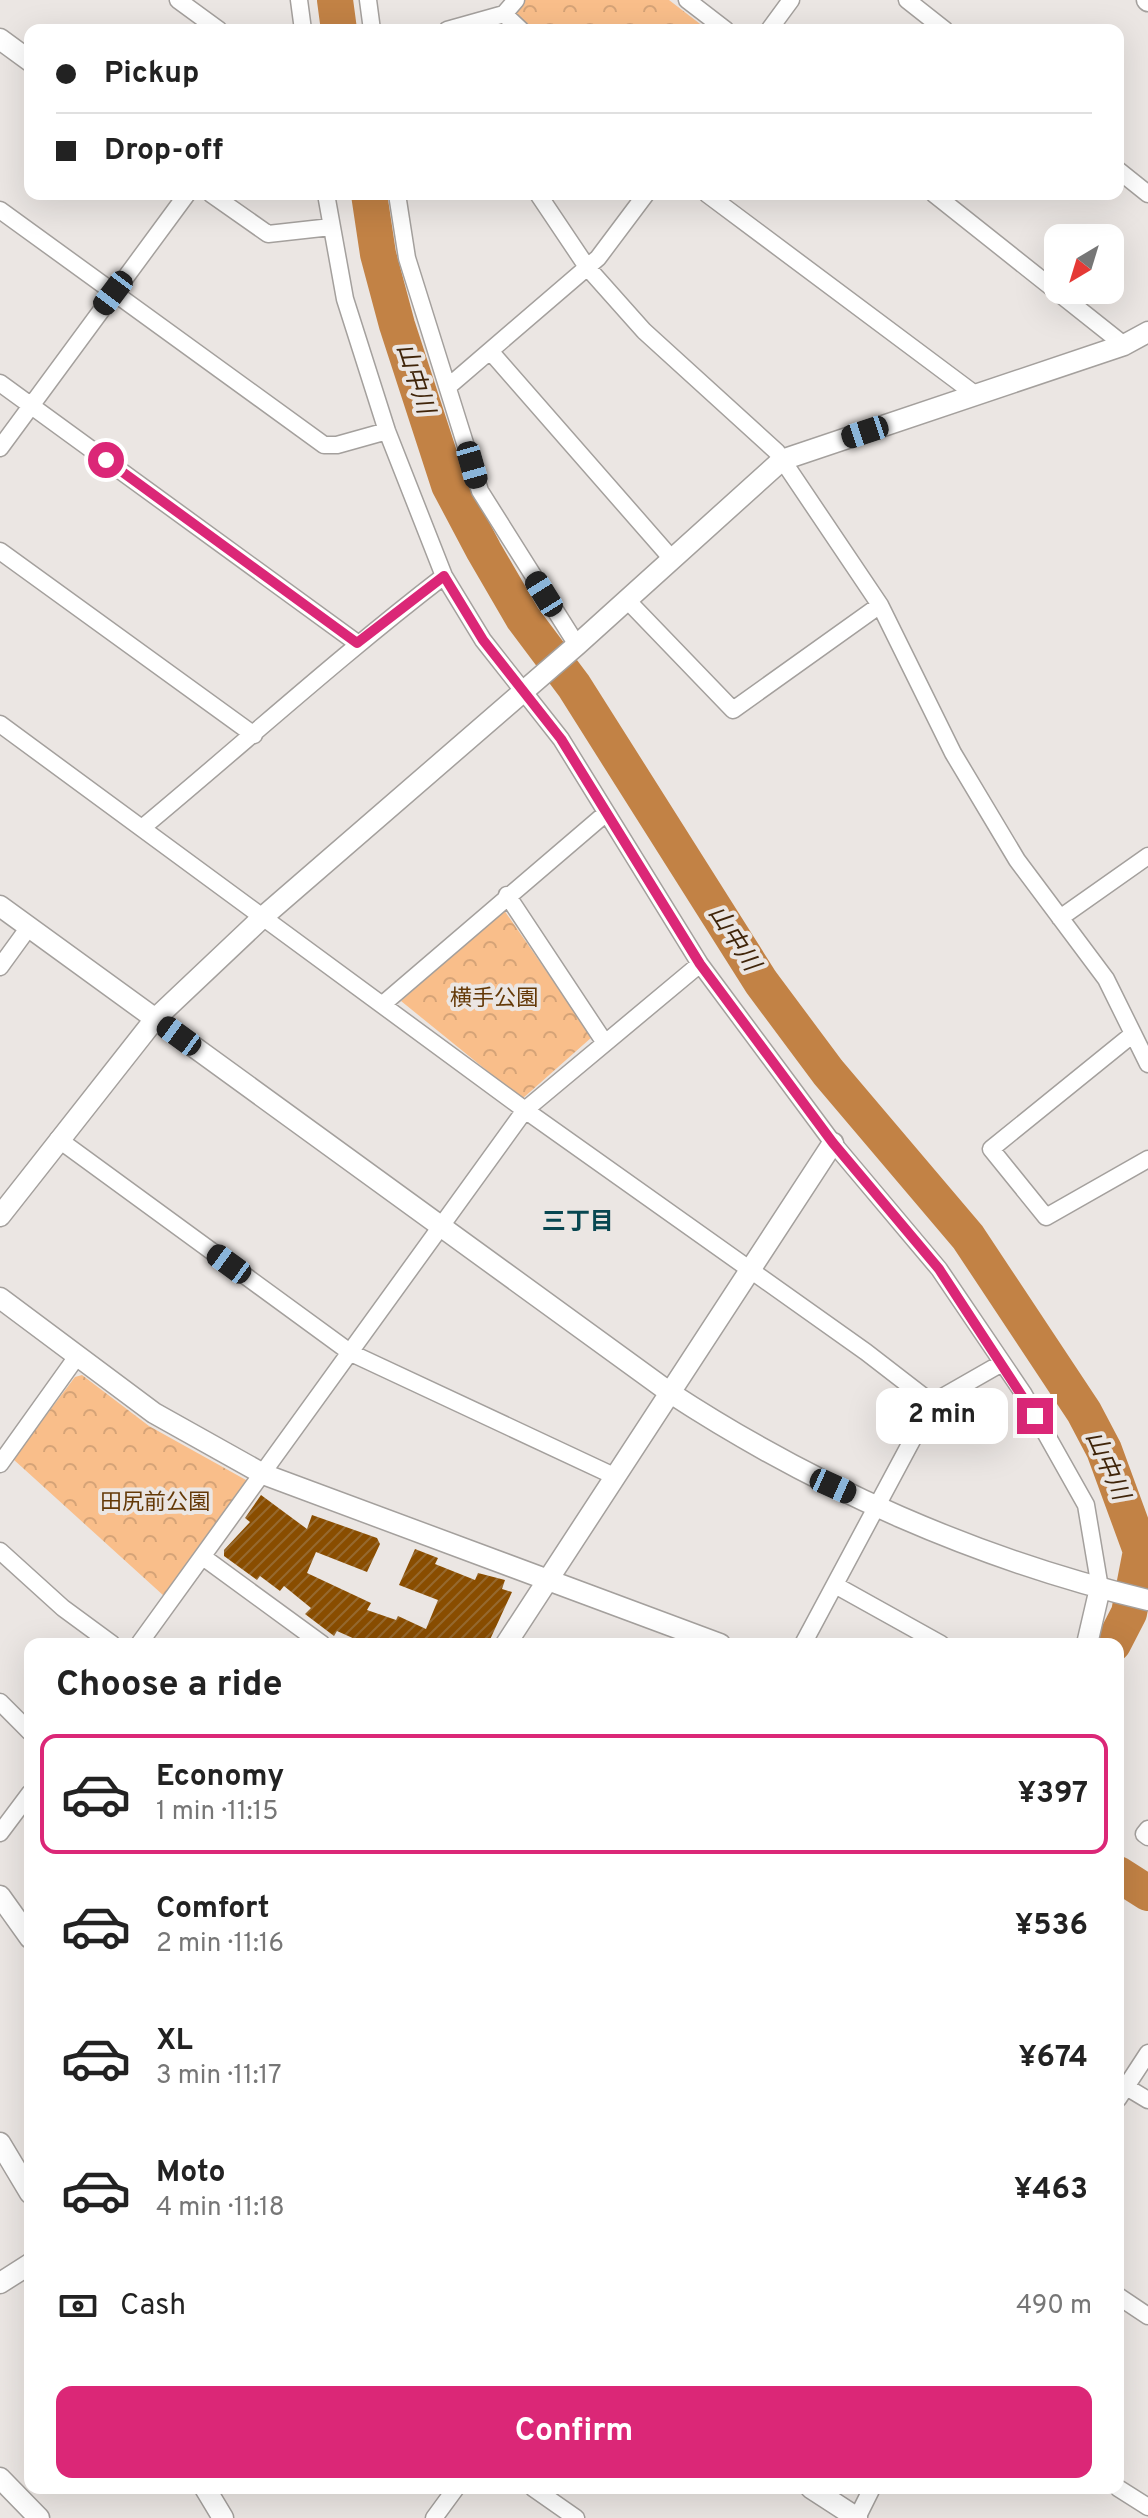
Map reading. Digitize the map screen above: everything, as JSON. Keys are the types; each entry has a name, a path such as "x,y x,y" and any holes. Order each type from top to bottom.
{"street":[{"path":"178,0 211,24"},
{"path":"299,0 302,24"},
{"path":"368,0 371,24"},
{"path":"468,24 504,14 516,0"},
{"path":"687,0 718,24"},
{"path":"773,24 791,0"},
{"path":"907,0 937,24"},
{"path":"504,14 515,24"},
{"path":"0,39 24,57"},
{"path":"1124,175 1148,194"},
{"path":"0,448 183,200"},
{"path":"220,200 268,234 331,227"},
{"path":"327,200 345,299 387,431 444,576 483,640 527,687 700,964 833,1143 939,1269 1023,1393 1086,1505 1100,1588 1088,1638"},
{"path":"398,200 407,258 480,491 574,647"},
{"path":"542,200 587,267 644,331 777,452 880,605 953,753 1017,860 1106,979 1148,1064"},
{"path":"449,386 587,267 641,200"},
{"path":"715,200 976,395"},
{"path":"942,200 1124,345"},
{"path":"0,210 324,445 337,445 387,431"},
{"path":"0,1216 155,1019 264,916 574,647 782,460 1124,345 1148,332"},
{"path":"490,351 672,559"},
{"path":"0,383 357,643"},
{"path":"0,551 254,735"},
{"path":"142,828 254,735 357,643 444,576"},
{"path":"627,600 733,710 880,605"},
{"path":"0,724 525,1110 749,1268 932,1403"},
{"path":"383,1004 605,814"},
{"path":"1060,918 1148,856"},
{"path":"507,895 605,1043"},
{"path":"0,906 669,1392 787,1465 950,1536 1100,1588 1148,1600"},
{"path":"0,967 29,927"},
{"path":"143,1638 525,1110 700,964"},
{"path":"1133,1034 991,1149 1046,1217 1148,1159"},
{"path":"58,1139 351,1353 614,1476"},
{"path":"510,1638 833,1143"},
{"path":"0,1298 154,1413 263,1474 704,1638"},
{"path":"0,1464 78,1355"},
{"path":"806,1638 932,1403 1002,1363"},
{"path":"0,1551 63,1608 104,1638"},
{"path":"203,1557 314,1638"},
{"path":"835,1585 930,1638"},
{"path":"0,1702 24,1726"},
{"path":"0,1833 24,1801"},
{"path":"1148,1829 1144,1834 1148,1837"},
{"path":"0,1896 24,1930"},
{"path":"1124,2085 1148,2053"},
{"path":"1124,2090 1148,2100"},
{"path":"0,2143 24,2183"},
{"path":"0,2283 24,2268"},
{"path":"1124,2300 1148,2316"},
{"path":"0,2478 39,2518"},
{"path":"1124,2492 1148,2507"},
{"path":"209,2494 223,2518"},
{"path":"434,2518 452,2494"},
{"path":"542,2494 576,2518"},
{"path":"820,2494 857,2518 869,2494"}],"green space":[{"path":"524,0 669,0 700,24 526,24 514,13"},
{"name":"横手公園","path":"504,910 592,1037 522,1099 401,1001"},
{"name":"田尻前公園","path":"82,1375 149,1426 246,1480 247,1485 164,1596 13,1459 75,1377"}],"building":[{"path":"261,1495 307,1529 312,1515 377,1538 380,1544 367,1572 316,1552 307,1573 371,1603 367,1610 396,1620 398,1616 426,1629 438,1600 399,1585 415,1549 438,1558 435,1564 475,1580 478,1573 505,1580 502,1589 512,1592 491,1638 353,1638 337,1631 334,1636 305,1614 311,1608 284,1586 280,1591 260,1576 257,1580 224,1556 224,1550 250,1522 245,1518"}],"waterway":[{"name":"山中川","path":"335,0 338,24"},
{"name":"山中川","path":"370,200 378,254 397,325 449,485 523,618 574,686 761,982 828,1072 968,1237 1084,1412 1104,1450 1141,1551 1129,1613 1116,1638"},
{"name":"山中川","path":"1124,1878 1148,1893"}],"district":[{"name":"三丁目","path":"578,1223"}],"route":[{"path":"106,460 357,643 444,576 483,640 561,739 700,964 833,1143 939,1269 1023,1393 1035,1416"}]}
